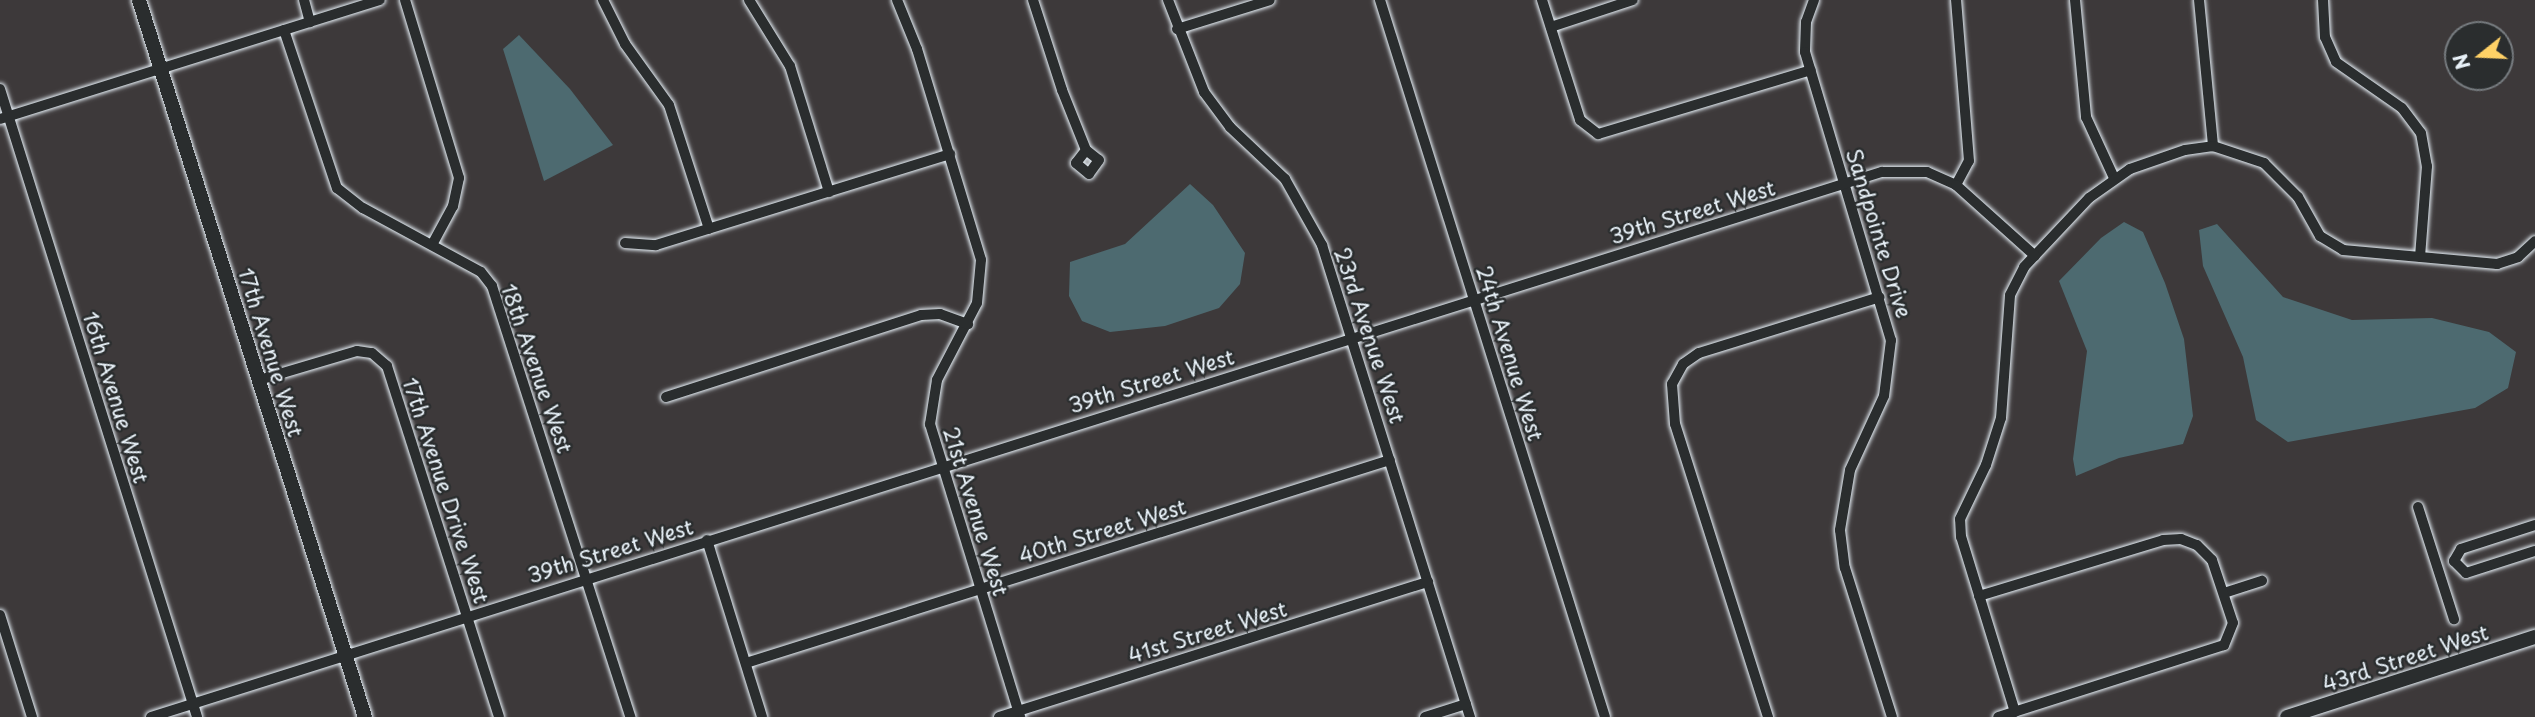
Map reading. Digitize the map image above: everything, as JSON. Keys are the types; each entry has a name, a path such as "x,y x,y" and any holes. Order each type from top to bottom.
{"street":[{"name":"17th Avenue West","path":"139,0 365,717"},
{"path":"304,0 310,22"},
{"path":"4,118 380,0"},
{"path":"405,0 459,178 453,206 432,245"},
{"path":"603,0 625,44 669,105 709,229"},
{"path":"749,0 790,66 829,191"},
{"name":"21st Avenue West","path":"898,0 950,154 981,260 977,303 931,399 930,424 940,466 1019,714"},
{"path":"1033,0 1062,90 1086,150"},
{"name":"23rd Avenue West","path":"1168,0 1195,75 1215,108 1285,180 1303,206 1322,245 1470,717"},
{"path":"1177,29 1270,0"},
{"name":"24th Avenue West","path":"1380,0 1605,717"},
{"path":"1542,0 1580,120 1590,131 1605,134 1811,70"},
{"path":"1550,27 1633,0"},
{"name":"Sandpointe Drive","path":"1814,0 1804,33 1811,70 1891,340 1888,378 1880,410 1846,481 1840,530 1845,568 1892,717"},
{"path":"1956,0 1969,161 1956,184"},
{"path":"2076,0 2086,117 2114,178"},
{"path":"2199,0 2213,146"},
{"path":"2323,0 2325,37 2336,62 2402,108 2421,133 2427,166 2420,257"},
{"name":"18th Avenue West","path":"284,30 337,188 363,208 481,272 492,286 630,717"},
{"name":"16th Avenue West","path":"0,89 4,118 197,717"},
{"path":"2015,712 1979,596 1959,519 1997,434 2008,370 2009,301 2017,280 2035,256 2089,198 2114,178 2153,160 2213,146 2253,157 2276,173 2298,197 2320,236 2333,246 2497,264 2525,252 2535,241"},
{"path":"625,243 656,245 950,154"},
{"name":"39th Street West","path":"151,717 940,466 1889,171 1912,170 1956,184 2035,256"},
{"path":"1768,717 1675,424 1670,390 1675,377 1699,354 1880,297"},
{"path":"666,397 921,315 940,314 968,324"},
{"name":"17th Avenue Drive West","path":"259,380 357,351 384,362 394,381 499,717"},
{"name":"40th Street West","path":"746,663 1390,460"},
{"path":"2418,507 2454,619"},
{"path":"2454,564 2460,549 2535,525"},
{"path":"707,540 762,717"},
{"path":"1979,596 2163,540 2188,541 2212,560 2233,623 2230,638 2224,645 1998,717"},
{"path":"2454,564 2466,573 2535,551"},
{"path":"2438,569 2454,564"},
{"path":"2224,593 2262,580"},
{"name":"41st Street West","path":"999,717 1019,714 1428,582"},
{"path":"0,615 32,717"},
{"name":"43rd Street West","path":"2287,717 2535,638"},
{"path":"1426,717 1466,704"}],"water":[{"path":"519,35 570,89 613,145 544,181 503,49"},
{"path":"1190,184 1213,205 1245,253 1240,284 1219,308 1165,326 1110,332 1082,321 1069,296 1070,262 1125,244"},
{"path":"2124,222 2143,232 2165,283 2184,339 2193,416 2183,444 2119,458 2076,476 2073,459 2087,351 2059,281 2101,238"},
{"path":"2217,224 2283,297 2352,320 2432,318 2489,332 2516,352 2508,388 2475,408 2288,442 2256,420 2243,357 2203,266 2199,230"}]}
